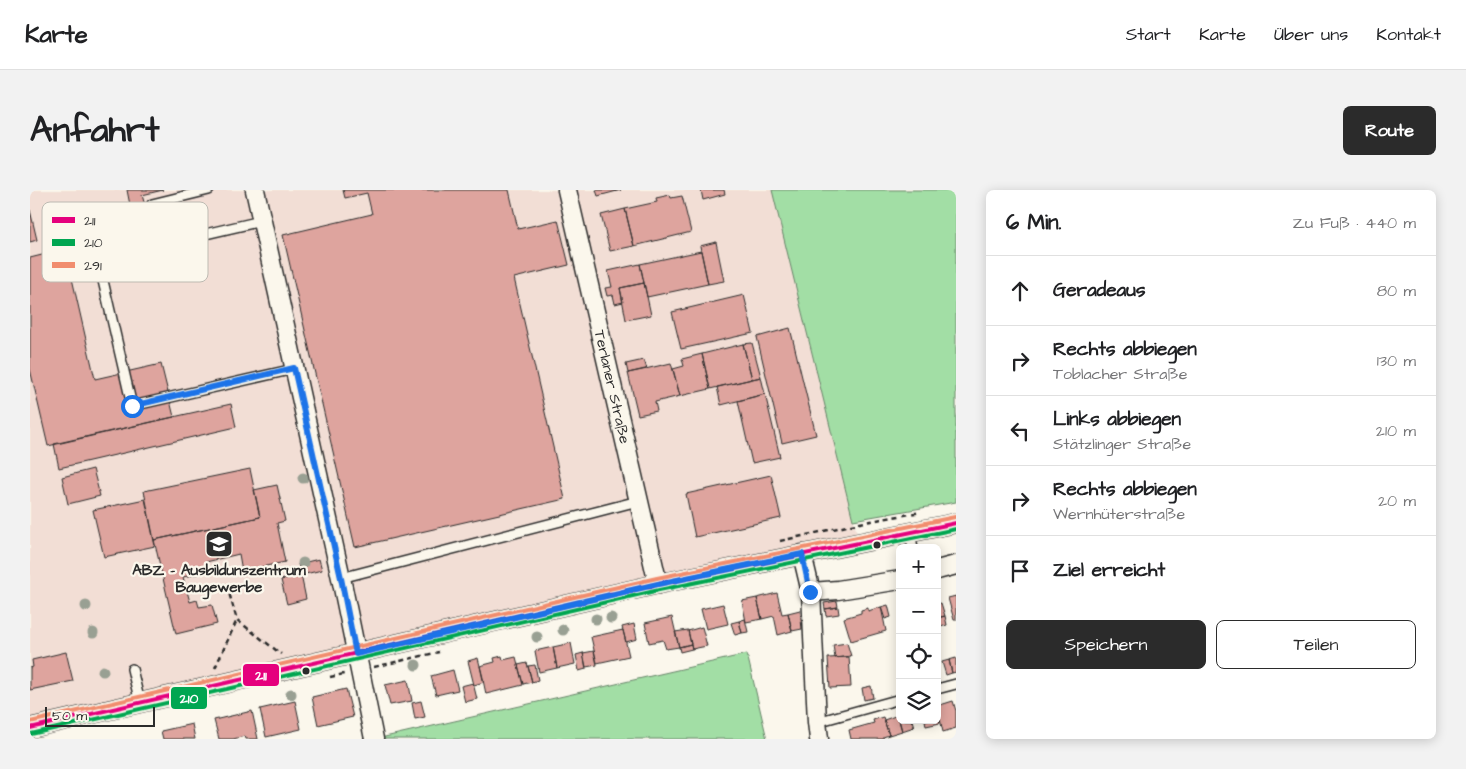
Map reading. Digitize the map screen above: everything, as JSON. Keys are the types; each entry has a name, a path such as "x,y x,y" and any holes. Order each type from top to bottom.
{"street":[{"path":"255,190 341,578 374,739"},
{"name":"Terlaner Straße","path":"567,190 658,584"},
{"path":"30,728 658,584 800,546 911,540 956,523"},
{"path":"800,546 810,592 818,730"},
{"path":"941,569 956,565"},
{"path":"810,592 838,590 896,581"}],"lane":[{"path":"160,202 209,190"},
{"path":"208,234 262,221"},
{"path":"103,282 132,406 294,368"},
{"path":"341,578 638,501"},
{"path":"132,669 140,703"},
{"path":"941,688 956,684"},
{"path":"818,730 896,701"}],"path":[{"path":"800,546 860,523 927,511"},
{"path":"228,586 237,620 282,655"},
{"path":"214,670 237,620"}],"shaded area":[{"path":"30,190 772,190 859,542 30,728"}],"green space":[{"path":"772,190 956,190 956,502 853,520"},
{"path":"747,654 767,739 376,739"}],"building":[{"path":"127,190 163,190 142,195 144,202 129,202"},
{"path":"343,190 509,190 518,229 558,220 569,265 514,278 565,499 355,547 283,235 372,214 367,193 345,198"},
{"path":"596,190 621,190 598,196"},
{"path":"701,190 724,190 725,194 703,200"},
{"path":"670,195 671,198 682,196 691,232 634,246 625,209 657,202 656,198"},
{"path":"625,209 634,246 610,251 601,215"},
{"path":"30,210 37,240 30,242"},
{"path":"716,242 724,281 708,284 700,246"},
{"path":"701,251 708,284 647,297 640,264"},
{"path":"42,255 42,282 73,282 95,379 161,364 174,417 48,446 30,369 30,258"},
{"path":"640,264 644,283 620,288 623,302 615,304 613,295 607,296 605,288 612,287 608,271"},
{"path":"644,283 651,315 626,320 620,288"},
{"path":"744,295 753,333 681,349 672,312"},
{"path":"790,328 816,435 782,443 757,337"},
{"path":"752,343 761,377 752,379 743,344"},
{"path":"743,344 752,379 710,389 702,354"},
{"path":"702,354 710,389 680,396 673,369 684,366 682,359"},
{"path":"644,360 647,369 628,373 626,364"},
{"path":"671,363 680,396 655,402 657,411 638,415 628,373"},
{"path":"761,377 765,394 721,405 717,387"},
{"path":"765,394 780,457 752,463 738,401"},
{"path":"231,404 236,427 59,468 54,444"},
{"path":"93,469 100,496 68,504 62,477"},
{"path":"250,469 260,517 154,540 144,491"},
{"path":"771,475 781,518 695,537 686,494"},
{"path":"277,485 285,521 277,523 285,562 242,571 239,554 206,562 208,572 183,577 190,602 197,600 199,607 212,605 217,624 176,634 154,540 260,517 254,490"},
{"path":"145,499 155,546 104,557 93,510"},
{"path":"319,559 322,570 301,575 298,564"},
{"path":"301,575 306,599 287,604 281,580"},
{"path":"777,593 782,614 788,613 792,631 778,635 774,616 762,619 757,598"},
{"path":"956,596 956,620 954,620 948,598"},
{"path":"757,598 762,619 746,622 742,601"},
{"path":"837,601 838,607 825,609 824,603"},
{"path":"941,603 945,616 941,617"},
{"path":"723,604 728,624 706,629 701,609"},
{"path":"888,605 891,617 885,619 881,607"},
{"path":"838,607 839,614 826,616 825,609"},
{"path":"881,607 886,631 851,641 844,618 861,613 861,610 868,608 868,611"},
{"path":"800,610 802,629 792,631 788,613"},
{"path":"945,616 947,625 941,627 941,617"},
{"path":"672,617 679,647 666,649 663,640 649,643 645,623"},
{"path":"745,619 748,632 742,633 739,621"},
{"path":"739,621 742,633 735,635 731,623"},
{"path":"634,624 637,639 626,642 622,627"},
{"path":"702,627 707,646 692,649 688,631"},
{"path":"623,630 629,656 597,663 591,637"},
{"path":"688,630 691,644 679,647 675,632"},
{"path":"571,643 575,664 557,668 553,647"},
{"path":"847,643 851,656 835,658 833,645"},
{"path":"691,644 692,649 680,652 679,647"},
{"path":"553,647 557,668 539,672 535,651"},
{"path":"594,651 597,665 586,667 583,653"},
{"path":"66,652 73,681 30,690 32,660"},
{"path":"583,653 586,669 579,671 576,655"},
{"path":"502,656 503,660 516,657 523,685 486,694 480,666 495,662 494,658"},
{"path":"849,657 851,687 830,688 828,658"},
{"path":"478,658 484,682 474,685 468,661"},
{"path":"956,658 956,672 952,673 949,660"},
{"path":"949,660 952,673 946,675 942,662"},
{"path":"527,663 532,682 523,684 518,665"},
{"path":"535,665 538,680 532,682 528,666"},
{"path":"453,670 458,690 436,695 431,676"},
{"path":"408,680 412,701 390,705 385,685"},
{"path":"473,683 477,699 465,702 461,686"},
{"path":"871,686 873,698 864,700 862,688"},
{"path":"346,689 353,717 318,725 312,697"},
{"path":"295,701 301,729 266,737 260,709"},
{"path":"421,701 425,717 415,719 412,703"},
{"path":"953,701 956,711 956,728 943,732 941,705"},
{"path":"252,711 258,739 246,739 245,736 233,739 219,739 214,720"},
{"path":"896,716 896,724 900,724 902,731 889,735 884,720"},
{"path":"883,717 889,735 883,737 883,739 851,739 849,730 874,723 873,720"},
{"path":"192,724 195,739 163,739 161,731"},
{"path":"900,724 913,724 914,727 902,731"}],"transit line":[{"name":"291","path":"30,722 657,578 955,517"},
{"name":"211","path":"30,728 658,584 956,523"},
{"name":"210","path":"31,734 659,590 956,529"}],"place":[{"name":"ABZ - Ausbildunszentrum Baugewerbe","path":"219,544"}],"route":[{"path":"132,406 294,368 356,654 658,584 802,554 810,592"}]}
